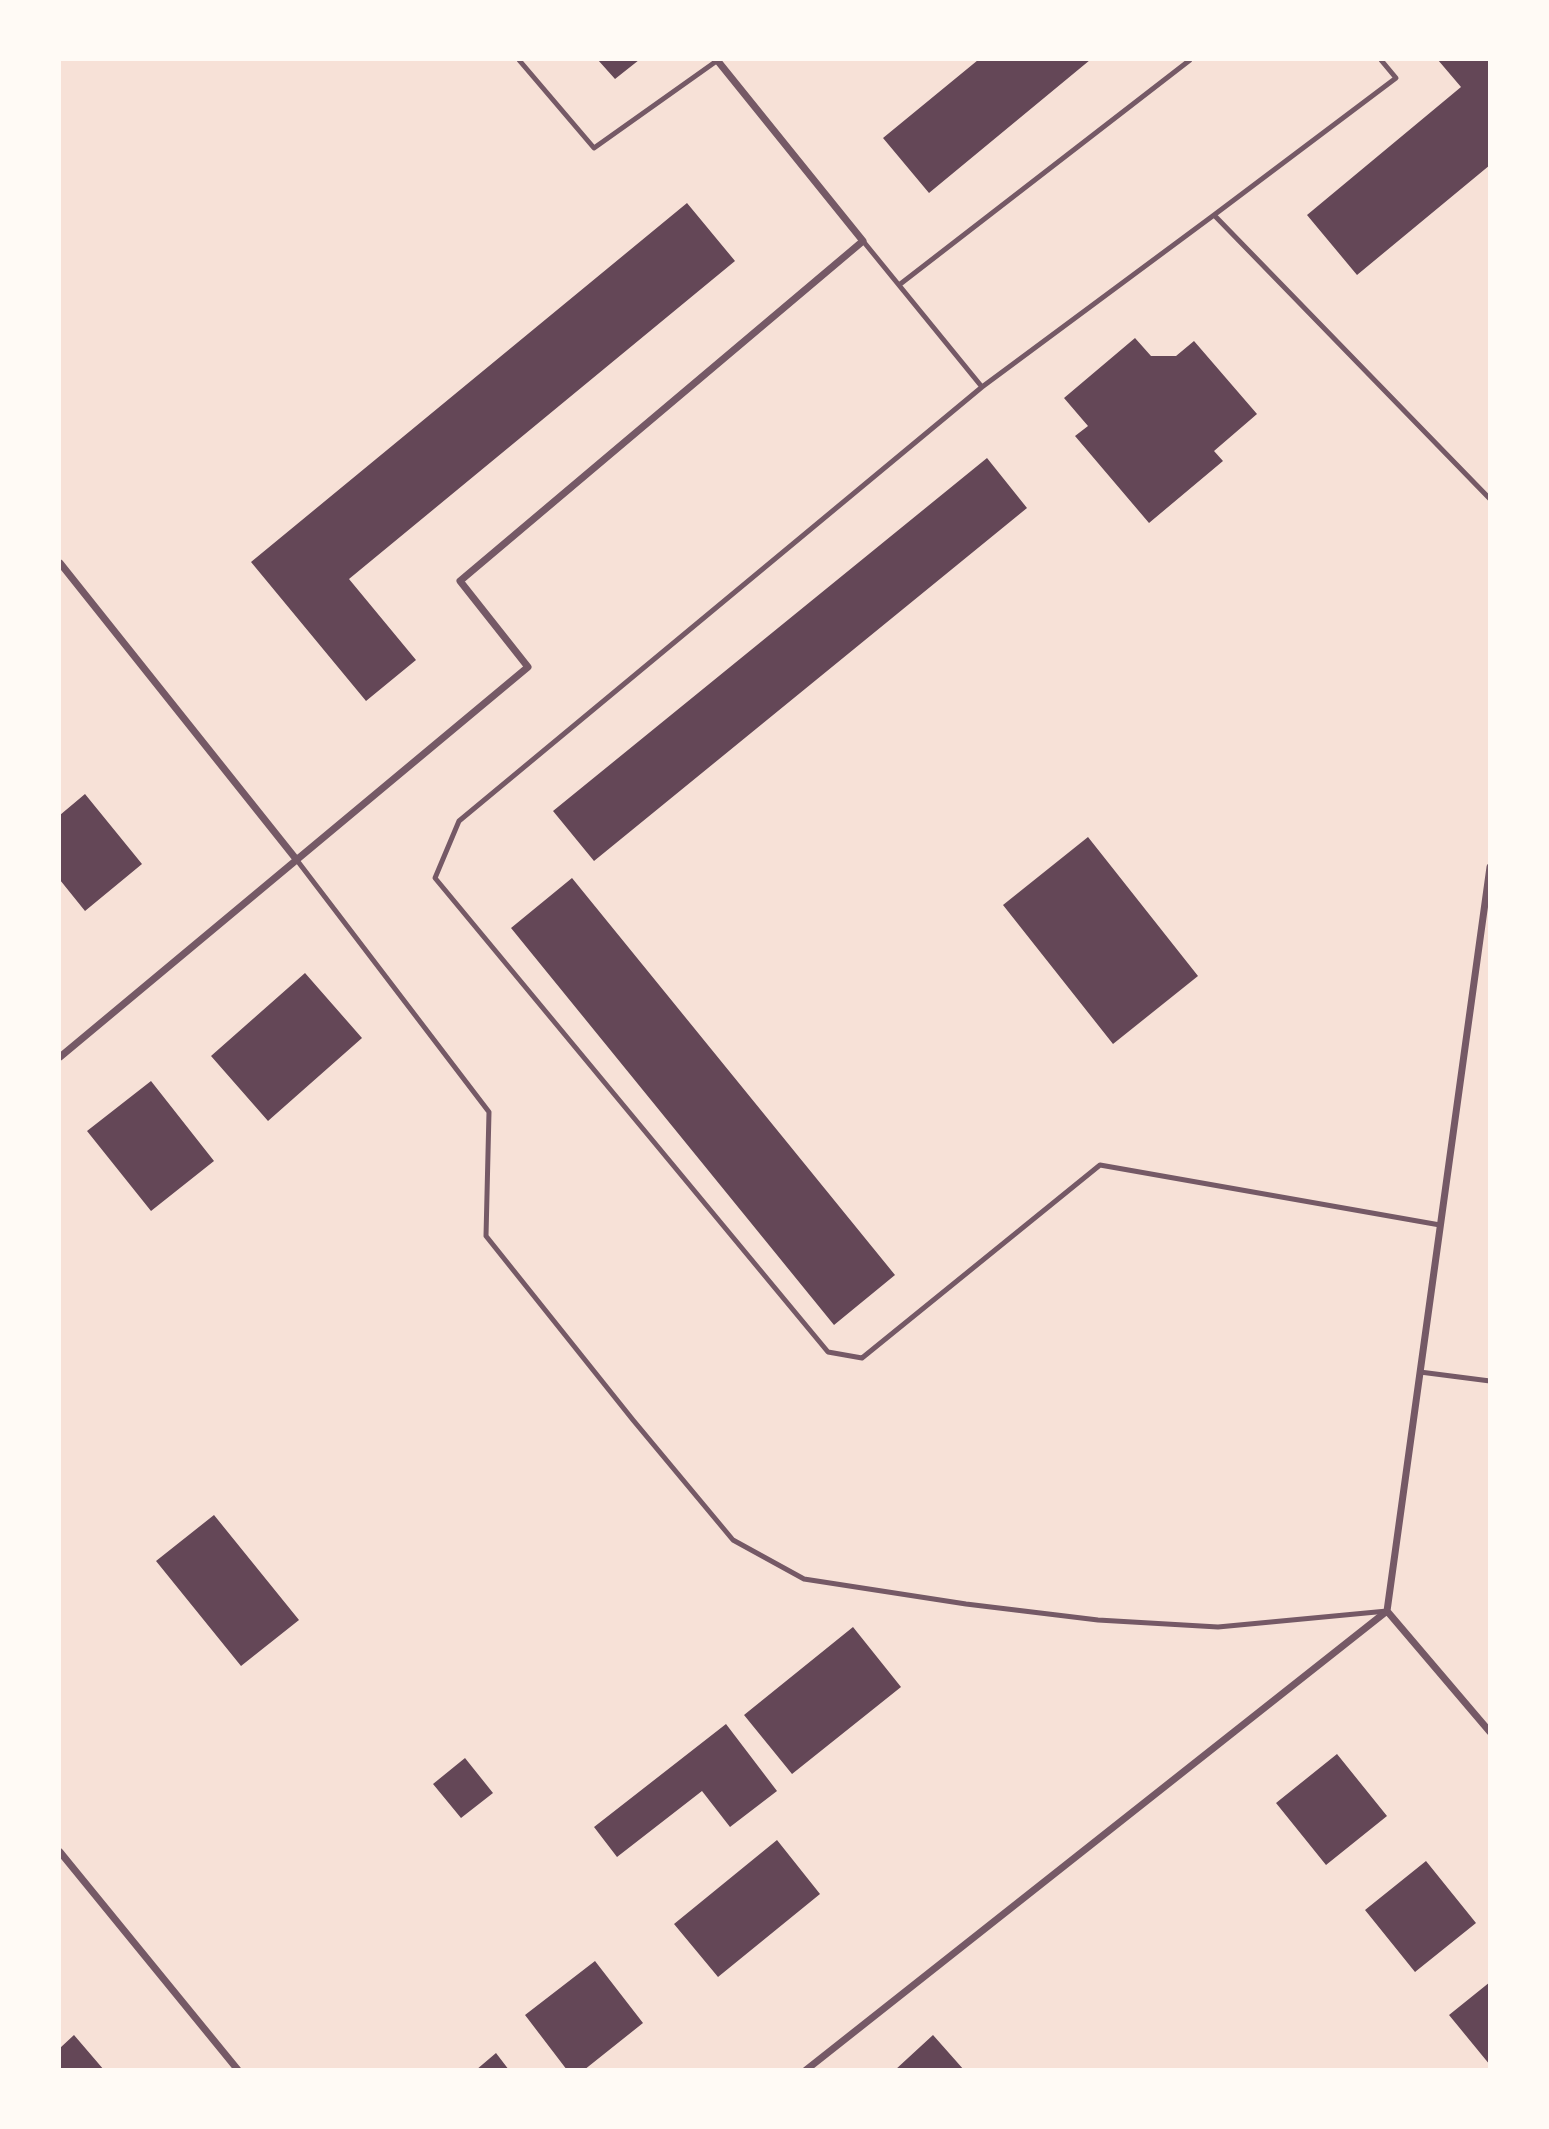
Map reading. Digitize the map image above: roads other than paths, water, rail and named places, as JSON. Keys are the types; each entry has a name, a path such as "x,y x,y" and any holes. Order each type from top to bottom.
{"street":[{"path":"60,1056 527,667 460,581 863,240 717,60"},
{"path":"60,563 296,859"},
{"path":"806,2070 1387,1611 1489,867"},
{"path":"1387,1611 1489,1732"},
{"path":"60,1853 238,2070"}],"lane":[{"path":"519,60 594,148 717,60"},
{"path":"899,285 1190,60"},
{"path":"1381,60 1396,78 982,387 459,821 435,878 828,1352 862,1358 1100,1165 1440,1225"},
{"path":"1214,215 1489,499"},
{"path":"863,240 982,387"},
{"path":"296,859 489,1112 486,1236 733,1540 804,1579 966,1604 1098,1620 1218,1628 1387,1611"},
{"path":"1420,1372 1489,1381"}]}
